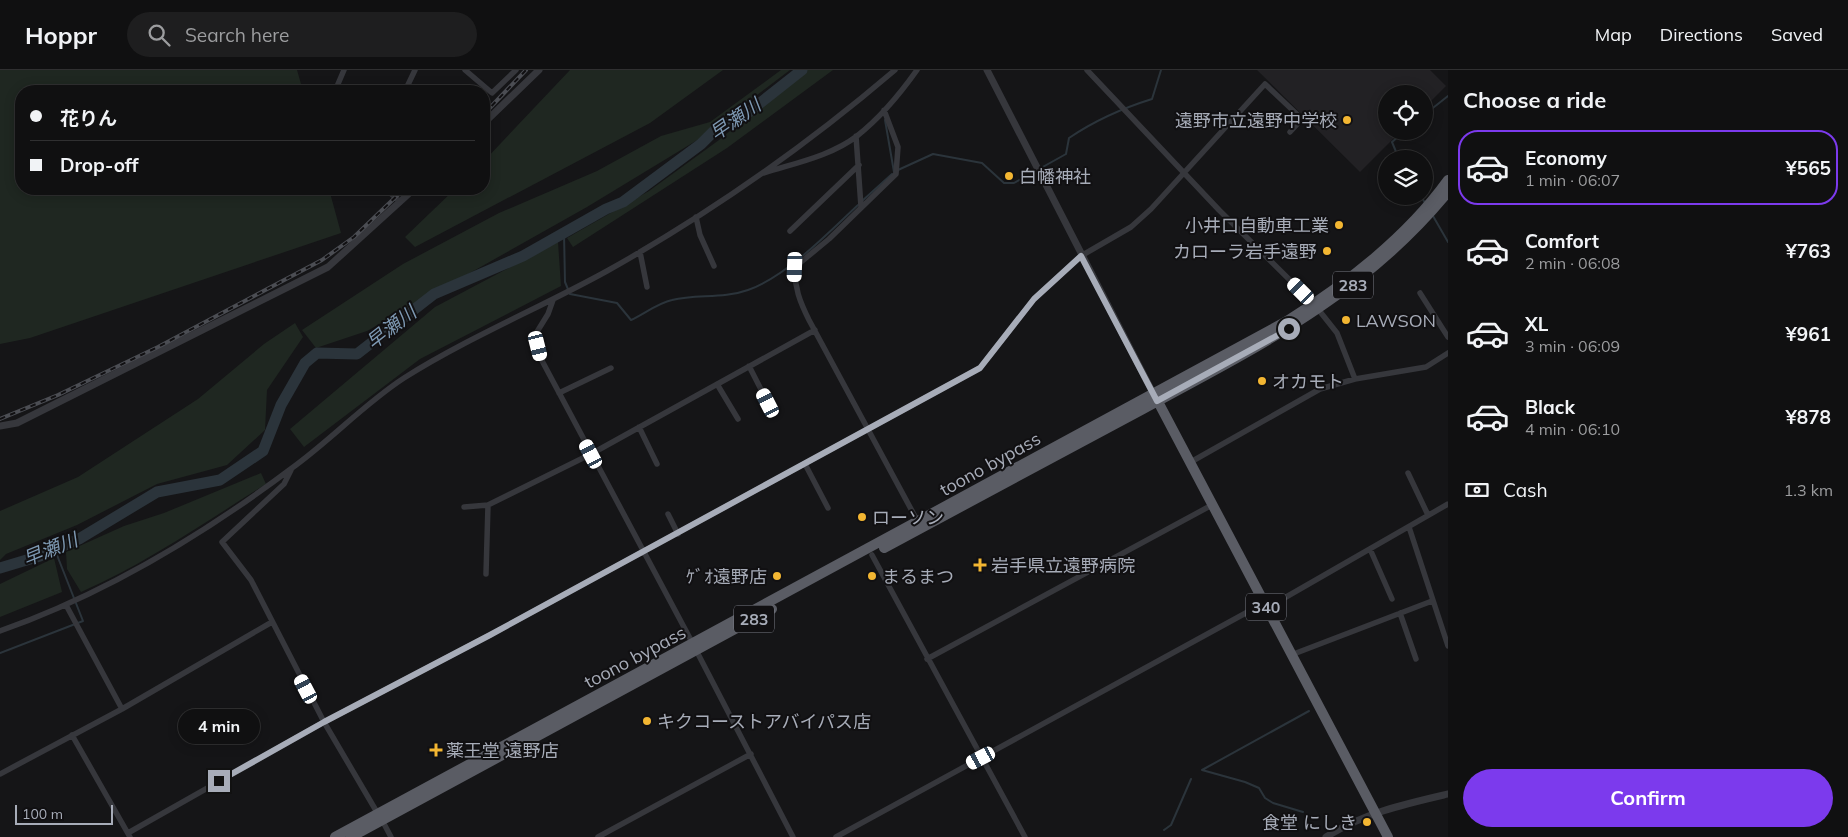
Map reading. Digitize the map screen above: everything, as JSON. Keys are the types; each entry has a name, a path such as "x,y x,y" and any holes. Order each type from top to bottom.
{"highway":[{"name":"toono bypass","path":"695,647 918,522 1155,397 1275,337 1316,307 1383,251 1423,210 1448,180"},
{"name":"toono bypass","path":"1316,307 1346,290 1397,247 1448,192"},
{"name":"toono bypass","path":"335,837 380,817 695,647 872,555 1155,397"},
{"name":"340","path":"1155,397 1388,837"},
{"name":"toono bypass","path":"351,837 380,817"}],"street":[{"path":"338,85 344,70"},
{"path":"408,85 415,70"},
{"path":"465,70 483,85"},
{"path":"490,91 492,93 516,70"},
{"path":"490,118 539,70"},
{"path":"0,631 66,605 162,555 292,468 375,399 402,380 449,351 553,300 640,252 696,217 757,176 855,104 895,70"},
{"path":"757,176 824,154 856,136 884,110 917,70"},
{"path":"987,70 1155,397"},
{"path":"1086,70 1316,307 1337,333 1355,379"},
{"path":"72,735 129,835 324,722 678,534 980,368 1034,299 1081,256 1131,227 1151,209 1265,84 1302,119 1290,132"},
{"path":"884,110 898,147 896,174 795,267 795,282 798,296 815,330 918,522"},
{"path":"856,136 861,207"},
{"path":"790,231 858,165"},
{"path":"392,195 400,202"},
{"path":"0,426 17,423 328,267 408,195"},
{"path":"696,217 700,235 714,266"},
{"path":"640,252 647,287"},
{"path":"1420,293 1448,337"},
{"path":"553,300 548,314 535,335 540,357 695,647 793,837"},
{"path":"464,507 488,505 591,454 815,330"},
{"path":"1189,463 1320,389 1355,379 1426,367 1448,352"},
{"path":"749,366 768,403"},
{"path":"559,393 611,368"},
{"path":"717,384 738,419"},
{"path":"639,427 657,464"},
{"path":"805,464 828,508"},
{"path":"292,468 284,484 222,542 251,580 324,722 391,837"},
{"path":"1408,473 1428,515"},
{"path":"836,837 1370,549 1447,504 1448,512"},
{"path":"486,574 488,505"},
{"path":"928,659 1212,505"},
{"path":"668,514 678,534"},
{"path":"1409,527 1448,646"},
{"path":"1370,549 1392,599"},
{"path":"872,555 1025,837"},
{"path":"1291,655 1432,600"},
{"path":"66,605 122,709"},
{"path":"1400,613 1416,660"},
{"path":"0,774 122,709 272,622"},
{"path":"598,837 751,754"},
{"path":"1326,837 1345,825 1375,812 1448,794"}],"shaded area":[{"path":"0,70 297,70 301,85 15,85 15,195 331,195 341,233 30,338 0,344"},
{"path":"570,70 723,70 650,123 415,247 405,237 449,195 490,195 490,155"},
{"path":"781,70 790,70 699,139 587,207 367,331 316,348 302,330 403,264 499,213 597,171 661,136 710,122"},
{"path":"805,70 833,70 727,148 573,247 567,238 649,191 719,140"},
{"name":"遠野市立遠野中学校","path":"1257,70 1430,70 1446,86 1433,99 1433,85 1378,85 1378,140 1392,140 1382,150 1378,150 1378,154 1360,172"},
{"path":"558,242 561,286 420,359 304,447 290,429 435,307"},
{"path":"295,323 303,337 267,390 265,430 227,465 157,484 77,525 6,554 0,560 0,511 78,477 198,399 264,344"},
{"path":"261,473 266,484 175,541 105,581 81,592 67,569 66,552 124,526 164,513"},
{"path":"54,558 62,592 0,617 0,584"}],"waterway":[{"name":"早瀬川","path":"0,568 40,556 79,539 157,492 220,480 263,451 281,405 305,363 317,353 357,354 434,294 523,256 606,209 623,202 701,144 716,129 740,119 802,70"},
{"path":"898,170 933,154 982,163 1004,183 1014,183 1066,154 1069,138 1088,126 1130,106 1152,99 1161,70"},
{"path":"1433,108 1448,96"},
{"path":"885,120 894,172"},
{"path":"1394,140 1392,142 1395,150"},
{"path":"862,201 892,174"},
{"path":"564,233 565,282 570,294 617,303 631,320 667,301 691,297 729,295 748,290 763,283 806,253 858,205"},
{"path":"1433,216 1448,242"},
{"path":"0,653 83,621 55,550"},
{"path":"1303,812 1273,803 1265,798 1259,788 1245,782 1202,770 1309,711"},
{"path":"1164,830 1171,825 1191,779"}],"railway":[{"path":"490,108 526,70"},
{"path":"0,419 58,395 158,347 322,260 354,237 398,195"}],"place":[{"name":"遠野市立遠野中学校","path":"1347,120"},
{"name":"白幡神社","path":"1009,176"},
{"name":"小井口自動車工業","path":"1339,225"},
{"name":"カローラ岩手遠野","path":"1327,251"},
{"name":"LAWSON","path":"1346,320"},
{"name":"オカモト","path":"1262,381"},
{"name":"ローソン","path":"862,517"},
{"name":"岩手県立遠野病院","path":"980,565"},
{"name":"ｹﾞｵ遠野店","path":"777,576"},
{"name":"まるまつ","path":"872,576"},
{"name":"キクコーストアバイパス店","path":"647,721"},
{"name":"薬王堂 遠野店","path":"436,750"},
{"name":"食堂 にしき","path":"1367,822"}],"route":[{"path":"219,781 324,722 678,534 980,368 1034,299 1067,272 1081,256 1157,401 1289,329"}]}
